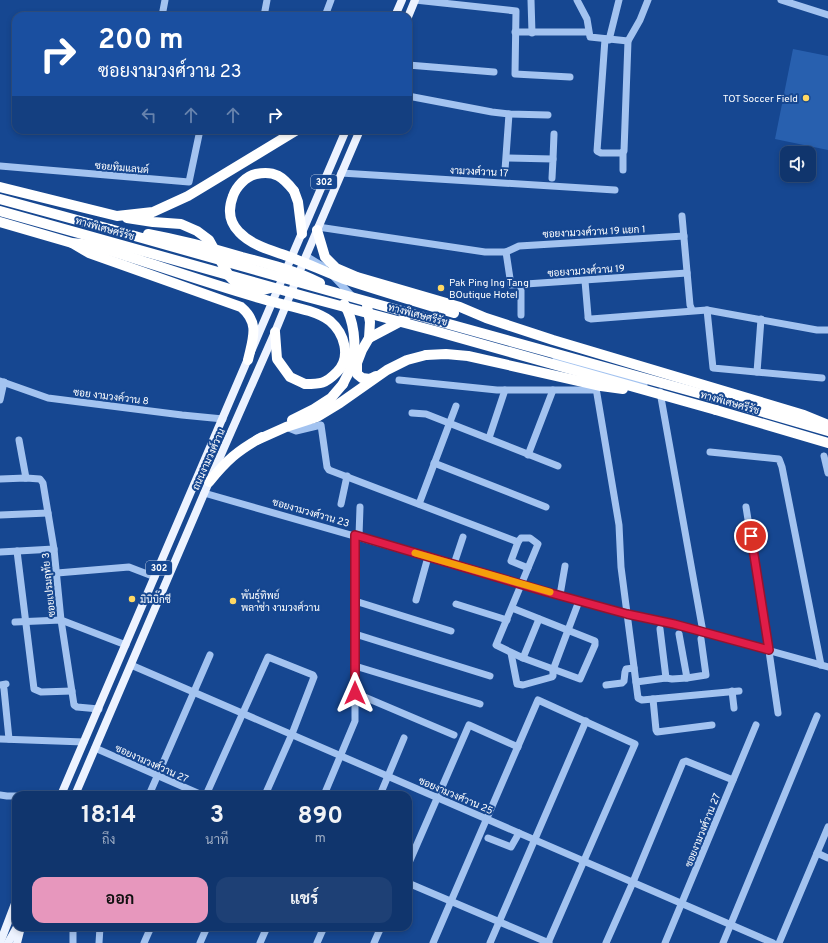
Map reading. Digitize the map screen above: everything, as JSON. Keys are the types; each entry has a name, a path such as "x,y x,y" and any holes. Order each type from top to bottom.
{"highway":[{"path":"117,216 153,212 188,196 289,134"},
{"path":"302,234 298,202 294,191 285,180 272,173 255,174 242,182 233,195 229,209 231,221 239,233 252,242 271,251 343,278 454,313 485,318 506,324 602,355 804,415 828,425"},
{"path":"0,187 117,216 153,222 181,224 197,231 209,240 229,276 236,283 263,290 280,286"},
{"name":"ทางพิเศษศรีรัช","path":"0,199 713,397 828,431"},
{"name":"ทางพิเศษศรีรัช","path":"0,211 307,297 443,333 828,442"},
{"path":"2,223 72,243 92,245 259,298 314,313 329,321 340,332 345,344 345,356 340,369 330,379 319,384 305,384 290,377 277,359 275,332"},
{"path":"110,229 144,233 196,244 306,276 321,284 340,298 347,309 351,321 354,341 352,363 343,384 331,398 314,409 256,440 237,452 209,482"},
{"path":"317,229 325,257 336,268 357,276 460,307 485,318 494,323 496,327 497,341"},
{"path":"72,243 89,253 241,307 250,316 254,327 254,336 248,360"},
{"path":"367,305 370,322 369,338 357,363 357,374 362,378 370,380 407,360 426,355 446,354 468,356 601,386 645,391"},
{"path":"369,338 409,317"},
{"path":"497,341 500,340 498,337 501,326 506,324"},
{"path":"256,440 317,417 387,370"}],"main road":[{"path":"397,12 402,0"},
{"path":"410,12 415,0"},
{"name":"ถนนงามวงศ์วาน","path":"63,791 344,134"},
{"name":"ถนนงามวงศ์วาน","path":"77,791 204,493 275,332 358,134"},
{"path":"0,930 12,908"},
{"path":"0,943 12,910"},
{"path":"8,943 15,931"},
{"path":"16,943 20,931"}],"street":[{"path":"163,12 165,0"},
{"path":"265,12 267,0"},
{"path":"326,12 331,0"},
{"path":"415,0 514,10 516,13 515,74 570,77"},
{"path":"531,0 532,33"},
{"path":"577,0 587,19 589,34"},
{"path":"619,0 607,40 597,152 623,153"},
{"path":"623,170 628,41 640,20 648,0"},
{"path":"781,0 828,15"},
{"path":"803,8 806,0"},
{"path":"516,32 589,34 607,40 628,41"},
{"path":"412,65 494,72"},
{"path":"412,97 492,112 548,115"},
{"path":"505,170 509,114"},
{"name":"ซอยทิมแลนด์","path":"0,166 189,182 199,134"},
{"path":"552,178 554,134"},
{"path":"507,158 553,159"},
{"name":"งามวงศ์วาน 17","path":"341,173 615,190"},
{"path":"682,216 690,305 692,310"},
{"path":"317,229 485,252 506,252 510,284 521,285 521,315"},
{"name":"ซอยงามวงศ์วาน 19 แยก 1","path":"506,252 519,246 684,236"},
{"path":"306,256 325,267 350,294 367,305 497,341 789,427 828,442"},
{"name":"ซอยงามวงศ์วาน 19","path":"521,285 687,273"},
{"path":"585,281 588,318 707,310 818,330 828,330"},
{"path":"707,310 713,368 822,378"},
{"path":"757,372 761,319"},
{"path":"594,370 596,390 619,525 621,567 638,698 642,700 736,691 734,708"},
{"path":"399,380 505,390 596,390"},
{"path":"0,400 2,381"},
{"name":"ซอย งามวงค์วาน 8","path":"2,381 48,398 223,419"},
{"path":"489,438 505,390"},
{"path":"528,455 553,390"},
{"path":"636,682 706,675 702,636 660,390"},
{"path":"419,504 456,406"},
{"path":"412,413 426,414 558,466"},
{"path":"286,428 296,431 321,425 327,469 518,542"},
{"path":"19,440 26,478"},
{"path":"710,452 779,460 782,467 824,666"},
{"path":"824,456 828,473"},
{"path":"434,463 546,508"},
{"path":"341,504 347,476"},
{"name":"ซอยเปรมฤทัย 3","path":"0,479 26,478 40,479 42,481 45,488 54,549 62,620 75,706 99,709"},
{"name":"ซอยงามวงศ์วาน 23","path":"204,493 627,614 674,624 702,636 769,650 824,666"},
{"path":"326,791 355,721 355,601 357,536 360,507"},
{"path":"746,508 778,713"},
{"path":"0,514 48,513"},
{"path":"454,564 463,537"},
{"path":"512,608 595,641 595,646 580,679 553,670 496,646 538,544 530,538 521,538 511,561 528,568"},
{"path":"0,552 54,549"},
{"path":"17,551 34,689 41,692 72,691"},
{"path":"416,600 428,557"},
{"path":"560,595 565,566"},
{"path":"57,573 129,567 155,577"},
{"path":"511,653 517,684 523,685 552,677 553,670 579,600"},
{"path":"355,601 451,631"},
{"path":"456,604 507,620"},
{"path":"523,658 539,619"},
{"path":"15,622 62,620 126,645"},
{"path":"660,629 666,678"},
{"path":"355,634 490,676"},
{"path":"679,634 687,678"},
{"path":"151,791 210,655"},
{"path":"208,791 267,658 270,657 313,675 314,678 292,734 267,791"},
{"name":"ซอยงามวงศ์วาน 25","path":"131,664 773,943"},
{"path":"355,666 480,704"},
{"path":"606,685 622,683 624,681 624,672 626,669 634,668"},
{"path":"4,686 9,739"},
{"path":"355,693 454,735"},
{"path":"653,699 657,732 712,725"},
{"path":"412,885 451,901 548,943 634,744 538,700 487,819 451,901 433,943"},
{"path":"723,943 817,716"},
{"path":"490,943 586,721"},
{"path":"412,856 469,725 518,747"},
{"name":"ซอยงามวงศ์วาน 27","path":"665,943 756,725"},
{"path":"382,791 404,738"},
{"path":"0,739 84,742"},
{"name":"ซอยงามวงศ์วาน 27","path":"95,748 193,791"},
{"path":"606,943 684,760 733,780"},
{"path":"0,794 12,796"},
{"path":"779,943 828,827"},
{"path":"488,838 511,847 519,833"},
{"path":"817,853 828,858"},
{"path":"72,931 74,943"},
{"path":"99,943 100,931"},
{"path":"144,943 149,931"},
{"path":"200,943 205,931"},
{"path":"260,943 265,931"},
{"path":"317,943 322,931"},
{"path":"374,943 379,931"}],"shaded area":[{"name":"TOT Soccer Field","path":"793,49 828,56 828,150 816,148 816,146 809,146 775,139"}],"slow traffic":[{"path":"415,553 550,592"}],"place":[{"name":"TOT Soccer Field","path":"806,98"},
{"name":"Pak Ping Ing Tang BOutique Hotel","path":"441,288"},
{"name":"มินิบิ๊กซี","path":"132,599"},
{"name":"พันธุ์ทิพย์ พลาซ่า งามวงศ์วาน","path":"233,601"}],"route":[{"path":"355,693 355,535 547,592 769,650 751,536"}]}
